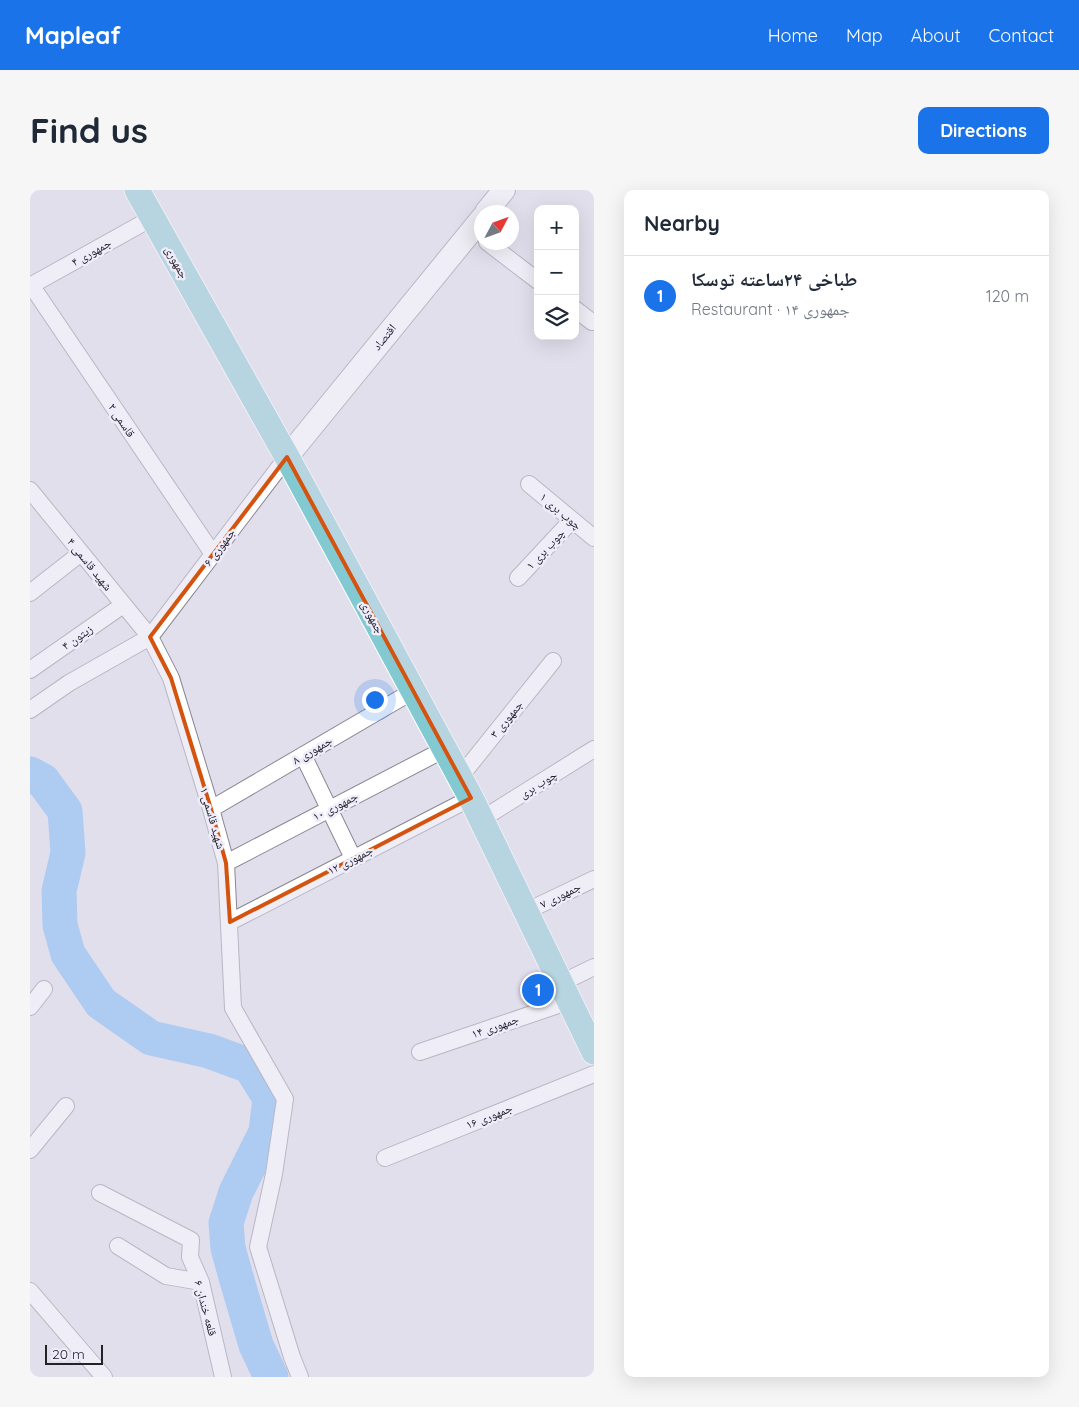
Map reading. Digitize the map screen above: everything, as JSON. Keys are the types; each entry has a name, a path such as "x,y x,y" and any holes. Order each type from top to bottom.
{"main road":[{"name":"جمهوری","path":"136,190 287,457 445,749 471,798 594,1052"},
{"path":"492,205 504,190"},
{"name":"اقتصاد","path":"287,457 474,239"}],"street":[{"name":"جمهوری ۴","path":"31,285 152,218"},
{"path":"501,250 534,278"},
{"name":"قاسمی ۲","path":"31,285 213,554"},
{"path":"579,312 592,322"},
{"name":"جمهوری ۶","path":"150,637 287,457"},
{"name":"۱ چوب بری","path":"529,484 594,538"},
{"name":"۴ شهید قاسمی","path":"30,490 150,637"},
{"name":"چوب بری ۱","path":"518,578 572,520"},
{"path":"30,593 82,553"},
{"name":"زیتون ۴","path":"30,670 124,605"},
{"path":"30,710 69,683 150,637"},
{"name":"۱ شهید قاسمی","path":"150,637 171,678 226,862 233,1008 285,1099 274,1174 258,1247 300,1377"},
{"name":"۳ جمهوری","path":"471,798 553,661"},
{"name":"۸ جمهوری","path":"211,809 413,691"},
{"name":"۱۰ جمهوری","path":"226,862 445,749"},
{"name":"چوب بری","path":"471,798 594,749"},
{"path":"302,756 353,858"},
{"name":"۱۲ جمهوری","path":"230,922 471,798"},
{"name":"۷ جمهوری","path":"526,911 594,879"},
{"name":"۱۴ جمهوری","path":"420,1052 565,992 594,967"},
{"path":"30,1007 44,989"},
{"name":"۱۶ جمهوری","path":"385,1158 594,1074"},
{"path":"30,1150 66,1106"},
{"name":"۶ قلعه خندان","path":"100,1193 191,1240 190,1257 201,1282 222,1377"},
{"path":"118,1246 166,1276 201,1282"},
{"path":"30,1291 104,1377"}],"highlighted area":[{"path":"287,457 413,691 471,798 230,922 226,863 211,809 171,678 150,637"}],"waterway":[{"path":"30,774 43,781 65,811 68,853 59,891 60,925 68,954 101,1003 151,1038 209,1051 250,1066 270,1098 266,1132 236,1192 226,1223 228,1248 236,1277 256,1345 271,1377"}],"place":[{"name":"طباخی ۲۴ساعته توسکا","path":"538,990"}]}
